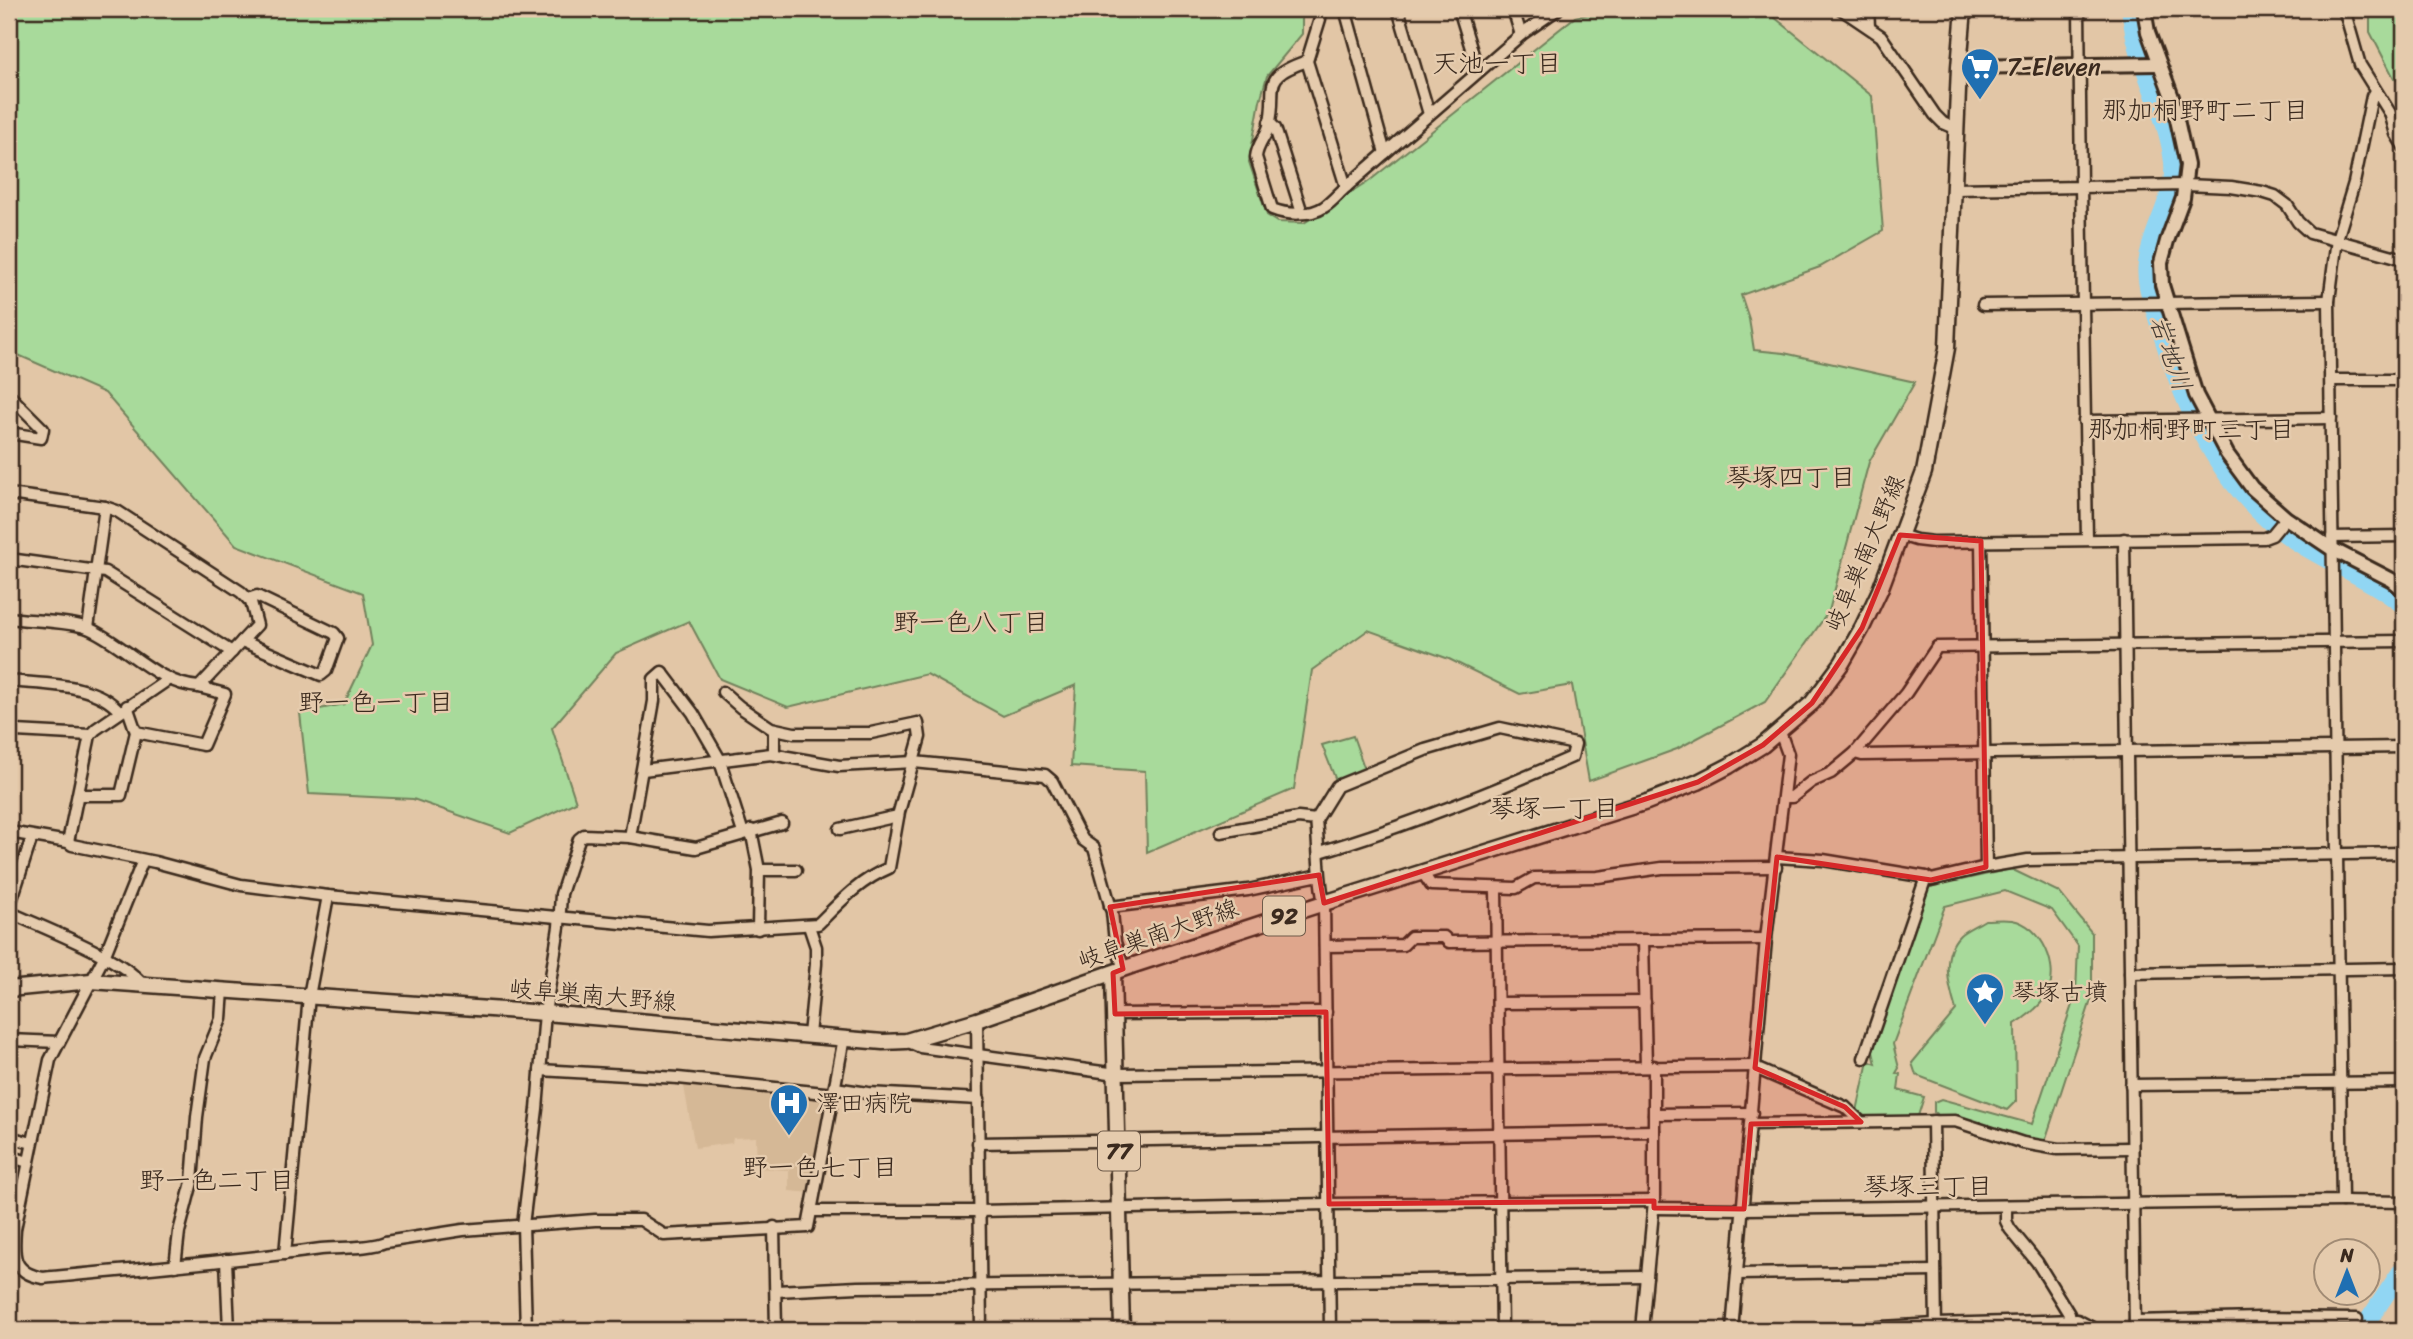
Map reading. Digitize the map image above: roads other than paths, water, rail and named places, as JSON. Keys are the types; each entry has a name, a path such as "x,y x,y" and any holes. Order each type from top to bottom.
{"main road":[{"name":"岐阜巣南大野線","path":"9,989 91,981 545,1013 883,1042 906,1041 977,1020 1324,903 1647,802 1698,782 1729,766 1780,732 1812,703 1842,663 1876,599 1924,472 1947,348 1964,9"},
{"name":"77","path":"1118,971 1115,1014 1122,1330"}],"street":[{"path":"1321,9 1307,61 1346,187"},
{"path":"1345,9 1385,153"},
{"path":"1398,9 1429,114"},
{"path":"1460,9 1478,71"},
{"path":"1513,9 1521,35"},
{"path":"1307,61 1281,72 1276,78 1271,87 1269,122 1256,151 1272,209 1293,214 1322,209 1478,71 1521,35 1558,9"},
{"path":"1841,9 1881,36 1935,115 1943,124 1957,129"},
{"path":"1868,9 1868,26"},
{"path":"2079,9 2087,540"},
{"path":"2144,9 2155,65 2172,97 2188,165 2161,263 2162,285 2165,303 2206,419 2252,488 2285,520 2392,580 2404,590"},
{"path":"2344,9 2360,65 2390,113 2396,134 2404,148"},
{"path":"1959,67 2155,65"},
{"path":"2342,1201 2329,301 2337,239 2354,183 2375,91"},
{"path":"1269,122 1275,128 1302,213"},
{"path":"1954,189 2166,185 2231,187 2275,196 2287,205 2298,222 2310,233 2404,259"},
{"path":"1983,305 2329,301"},
{"path":"2331,380 2404,380"},
{"path":"9,395 43,429 41,439 9,433"},
{"path":"2084,421 2331,418"},
{"path":"9,494 117,511 248,599 257,625 199,687"},
{"path":"88,628 105,507"},
{"path":"1900,535 1933,542 2264,538 2274,533 2285,520"},
{"path":"2333,547 2404,536"},
{"path":"2124,539 2135,1325 2259,1318 2357,1319"},
{"path":"1981,541 1986,867"},
{"path":"9,559 105,572 232,652"},
{"path":"242,641 321,675 326,671 338,638 334,633 257,597 248,599"},
{"path":"9,618 88,628 169,679 184,686 225,694 203,745 136,732"},
{"path":"1785,797 1792,797 1811,782 1831,773 1855,753 1906,692 1937,647 2404,641"},
{"path":"630,837 654,701 654,679 662,672 693,713 719,758 747,831 759,870 758,929"},
{"path":"9,734 16,731 90,735 169,679"},
{"path":"9,681 87,691 124,709 136,732 121,795 78,795"},
{"path":"9,832 68,842 241,885 328,896 708,931 818,924 862,882 889,868 898,816 920,737 918,723 871,733 794,733 774,729 740,707 723,692"},
{"path":"1320,852 1388,831 1538,772 1572,757 1575,744 1500,728 1425,750 1337,786 1316,820 1320,852 1319,875 1324,903 1330,1330"},
{"path":"774,729 774,754"},
{"path":"1732,1330 1766,939 1785,797 1788,754 1780,732"},
{"path":"68,842 90,735"},
{"path":"1855,753 2404,747"},
{"path":"643,770 719,758 774,754 839,766 914,762 1045,775 1061,795 1083,840 1094,848 1110,907 1118,971"},
{"path":"840,829 898,816"},
{"path":"1221,832 1298,818 1316,820"},
{"path":"526,1330 523,1225 545,1013 561,894 579,839 584,835 630,837 696,848 782,822"},
{"path":"32,837 9,910 104,957 134,974 142,984"},
{"path":"1423,873 1431,885 1516,888 1535,878 1598,877 1662,868 1823,860 1931,880 2028,860 2404,853"},
{"path":"143,860 104,957 47,1069 15,1229 14,1250 18,1267 30,1276 43,1278 175,1266 345,1246 378,1245 463,1230 595,1220 641,1220 664,1235 808,1227 844,1038"},
{"path":"759,870 796,870"},
{"path":"1110,907 1248,890 1319,875"},
{"path":"1864,1058 1926,877"},
{"path":"1496,888 1502,1330"},
{"path":"285,1254 309,996 328,896"},
{"path":"809,926 816,947 809,1035"},
{"path":"1325,946 1403,945 1411,937 1444,937 1449,943 1766,939"},
{"path":"1642,1330 1654,1204 1654,1114 1643,940"},
{"path":"2130,973 2404,968"},
{"path":"175,1266 179,1232 192,1182 205,1058 221,1019 223,990"},
{"path":"1498,1003 1645,1002"},
{"path":"1115,1014 1326,1012"},
{"path":"977,1020 981,1330"},
{"path":"9,1040 59,1042"},
{"path":"906,1041 920,1047 1117,1074 1650,1066 1755,1067 1846,1107 1861,1122"},
{"path":"540,1070 979,1099"},
{"path":"2131,1085 2404,1082"},
{"path":"1654,1114 1861,1122 1955,1121 2023,1143 2058,1149 2131,1148"},
{"path":"1933,1121 1936,1327"},
{"path":"978,1143 1654,1131"},
{"path":"9,1137 32,1143"},
{"path":"9,1156 28,1162"},
{"path":"812,1211 1500,1203 1654,1204 1744,1209 2404,1202"},
{"path":"2006,1206 2006,1221 2010,1229 2037,1262 2070,1320"},
{"path":"775,1227 776,1330"},
{"path":"226,1260 229,1330"},
{"path":"1737,1274 1935,1271"},
{"path":"776,1291 858,1287 1647,1278"},
{"path":"1828,1330 2077,1320 2095,1330"}],"waterway":[{"name":"岩地川","path":"2130,9 2140,55 2167,131 2173,162 2171,188 2149,251 2147,278 2167,349 2187,404 2230,479 2270,522 2302,545 2371,583 2404,606"},
{"name":"岩地川","path":"2362,1330 2404,1267"}],"place":[{"name":"7-Eleven","path":"1980,101"},
{"name":"琴塚古墳","path":"1985,1026"},
{"name":"澤田病院","path":"789,1137"}],"district":[{"name":"天池一丁目","path":"1497,63"},
{"name":"那加桐野町二丁目","path":"2205,110"},
{"name":"那加桐野町三丁目","path":"2191,429"},
{"name":"琴塚四丁目","path":"1791,477"},
{"name":"野一色八丁目","path":"971,622"},
{"name":"野一色一丁目","path":"376,702"},
{"name":"琴塚一丁目","path":"1554,808"},
{"name":"野一色七丁目","path":"820,1167"},
{"name":"野一色二丁目","path":"217,1180"},
{"name":"琴塚三丁目","path":"1928,1186"}]}
